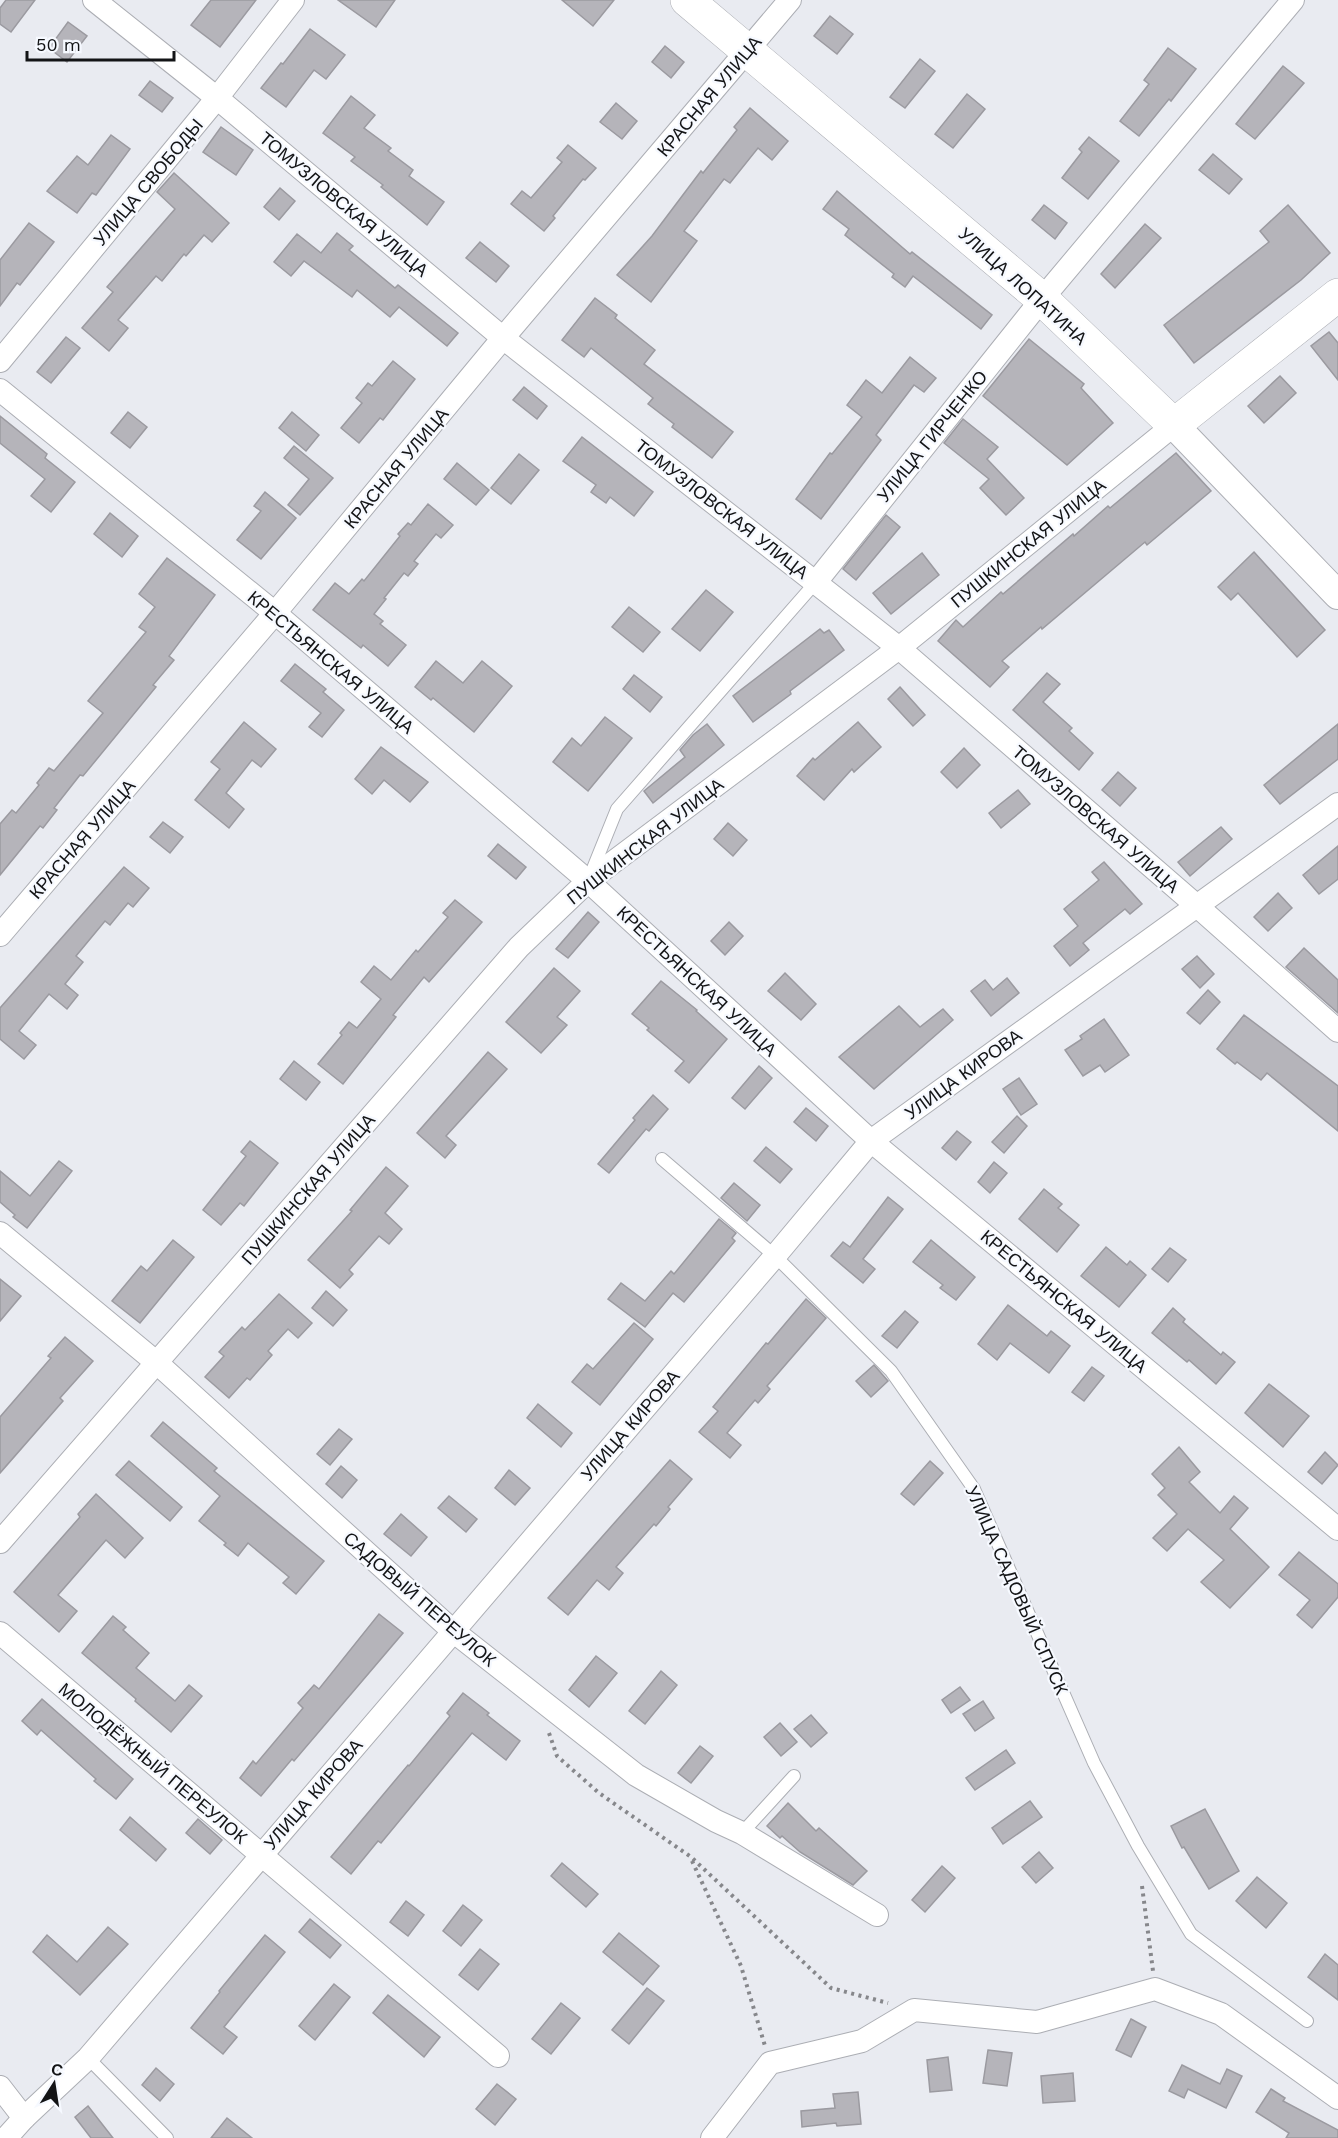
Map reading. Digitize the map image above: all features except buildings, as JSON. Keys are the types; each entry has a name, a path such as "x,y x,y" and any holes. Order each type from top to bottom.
{"main road":[{"name":"УЛИЦА ЛОПАТИНА","path":"687,0 1042,299 1174,425"},
{"name":"ПУШКИНСКАЯ УЛИЦА","path":"1174,425 1338,295"}],"street":[{"name":"ТОМУЗЛОВСКАЯ УЛИЦА","path":"94,0 217,98 503,338 899,648 1338,1031"},
{"name":"УЛИЦА СВОБОДЫ","path":"0,361 217,98 293,0"},
{"name":"КРАСНАЯ УЛИЦА","path":"0,935 275,613 503,338 790,0"},
{"name":"УЛИЦА ГИРЧЕНКО","path":"816,582 1042,299 1293,0"},
{"name":"КРЕСТЬЯНСКАЯ УЛИЦА","path":"0,390 275,613 588,881 871,1140 1338,1528"},
{"name":"УЛИЦА ЛОПАТИНА","path":"1174,425 1338,595"},
{"name":"ПУШКИНСКАЯ УЛИЦА","path":"0,1542 519,947 588,881 899,648 1174,425"},
{"name":"УЛИЦА КИРОВА","path":"6,2138 88,2058 775,1256 871,1140 1338,804"},
{"name":"САДОВЫЙ ПЕРЕУЛОК","path":"0,1233 157,1364 453,1631 636,1775 716,1821 742,1833 877,1915"},
{"name":"МОЛОДЁЖНЫЙ ПЕРЕУЛОК","path":"0,1633 498,2056"},
{"path":"712,2138 770,2063 862,2041 915,2010 1037,2022 1155,1989 1221,2014 1338,2098"},
{"path":"0,2087 24,2118"}],"lane":[{"name":"УЛИЦА ГИРЧЕНКО","path":"588,881 617,809 816,582"},
{"name":"УЛИЦА САДОВЫЙ СПУСК","path":"662,1159 775,1256 891,1371 974,1489 1094,1763 1138,1846 1191,1934 1307,2021"},
{"path":"742,1833 794,1776"},
{"path":"88,2058 166,2138"}],"path":[{"path":"537,1697 557,1756 599,1794 691,1857 831,1988 915,2010"},
{"path":"1138,1846 1155,1989"},
{"path":"691,1857 741,1966 770,2063"}]}
